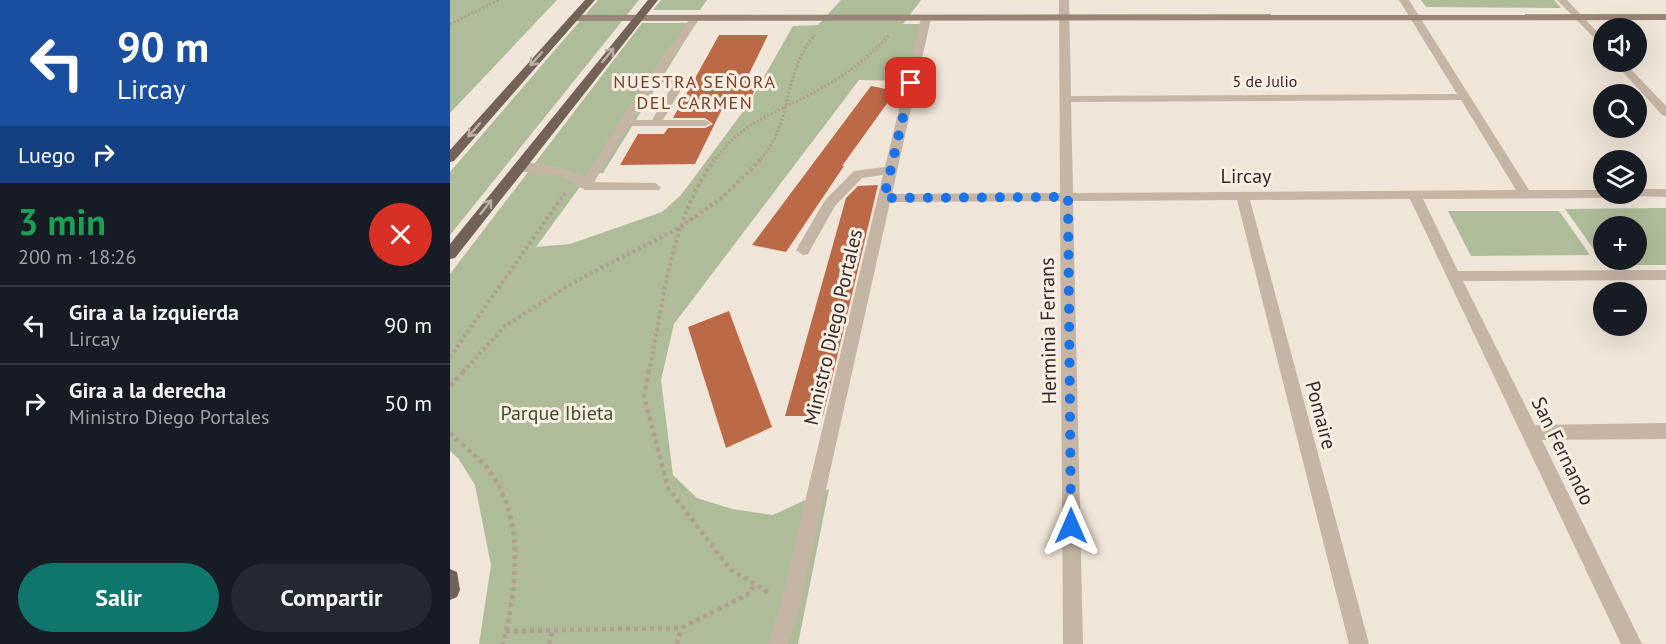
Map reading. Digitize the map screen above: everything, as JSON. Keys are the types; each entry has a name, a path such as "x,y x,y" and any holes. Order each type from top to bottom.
{"main road":[{"path":"450,158 590,0"},
{"path":"450,254 653,0"},
{"path":"450,579 450,590"}],"street":[{"name":"Herminia Ferrans","path":"1064,0 1073,644"},
{"path":"1404,0 1525,194"},
{"path":"1563,0 1593,33"},
{"path":"573,18 1666,17"},
{"path":"585,186 651,80 695,18"},
{"name":"Ministro Diego Portales","path":"778,644 790,606 926,18"},
{"path":"1628,72 1666,113"},
{"path":"651,80 678,80 680,83 656,122"},
{"name":"5 de Julio","path":"1066,99 1465,97"},
{"path":"1650,97 1666,97"},
{"path":"625,123 705,123"},
{"path":"517,168 557,170 576,175 585,186 655,187"},
{"path":"803,250 830,203 858,174 891,170"},
{"path":"1647,193 1666,193"},
{"name":"Lircay","path":"884,198 1593,194"},
{"name":"San Fernando","path":"1414,195 1632,644"},
{"name":"Pomaire","path":"1242,196 1359,644"},
{"path":"1455,276 1666,275"},
{"path":"1532,434 1666,431"}],"path":[{"path":"450,24 475,14 500,0"},
{"path":"790,606 729,569 668,488 644,396 683,212 710,165 747,126 841,79 876,51 895,28"},
{"path":"450,386 505,326 574,282 679,228 723,197 768,152 782,124 794,68 805,46 818,31"},
{"path":"450,433 494,479 507,509 514,548 512,599 503,644"},
{"path":"507,631 681,628 747,595 755,585"},
{"path":"677,644 681,628"},
{"path":"549,644 553,629"}],"green space":[{"path":"450,0 557,0 450,113"},
{"path":"598,0 639,0 450,235 450,172"},
{"path":"661,0 707,0 700,10 653,10"},
{"name":"Parque Ibieta","path":"841,0 921,0 903,24 926,24 915,81 859,80 674,324 661,380 673,475 697,498 732,509 773,515 829,489 798,644 479,644 491,565 475,485 458,458 450,451 450,274 642,23 696,23 603,173 590,173 536,247 570,244 662,212 681,195 748,105 793,26 818,25"},
{"path":"1421,0 1554,0 1561,8 1426,7"},
{"path":"1666,208 1666,265 1647,265 1647,216 1593,216 1593,248 1565,209"},
{"path":"1448,211 1559,211 1590,255 1471,256"}],"building":[{"path":"719,35 768,35 746,80 759,80 748,105 724,105 695,164 620,165 638,134 664,134 668,128 705,128 713,124 705,118 673,118"},
{"path":"871,86 896,91 842,166 844,166 786,252 752,245"},
{"path":"878,185 823,416 785,416 846,198 858,186"},
{"path":"729,311 772,427 726,448 688,327"}],"district":[{"name":"NUESTRA SEÑORA DEL CARMEN","path":"695,92"}],"route":[{"path":"911,83 884,198 1068,197 1071,526"}]}
